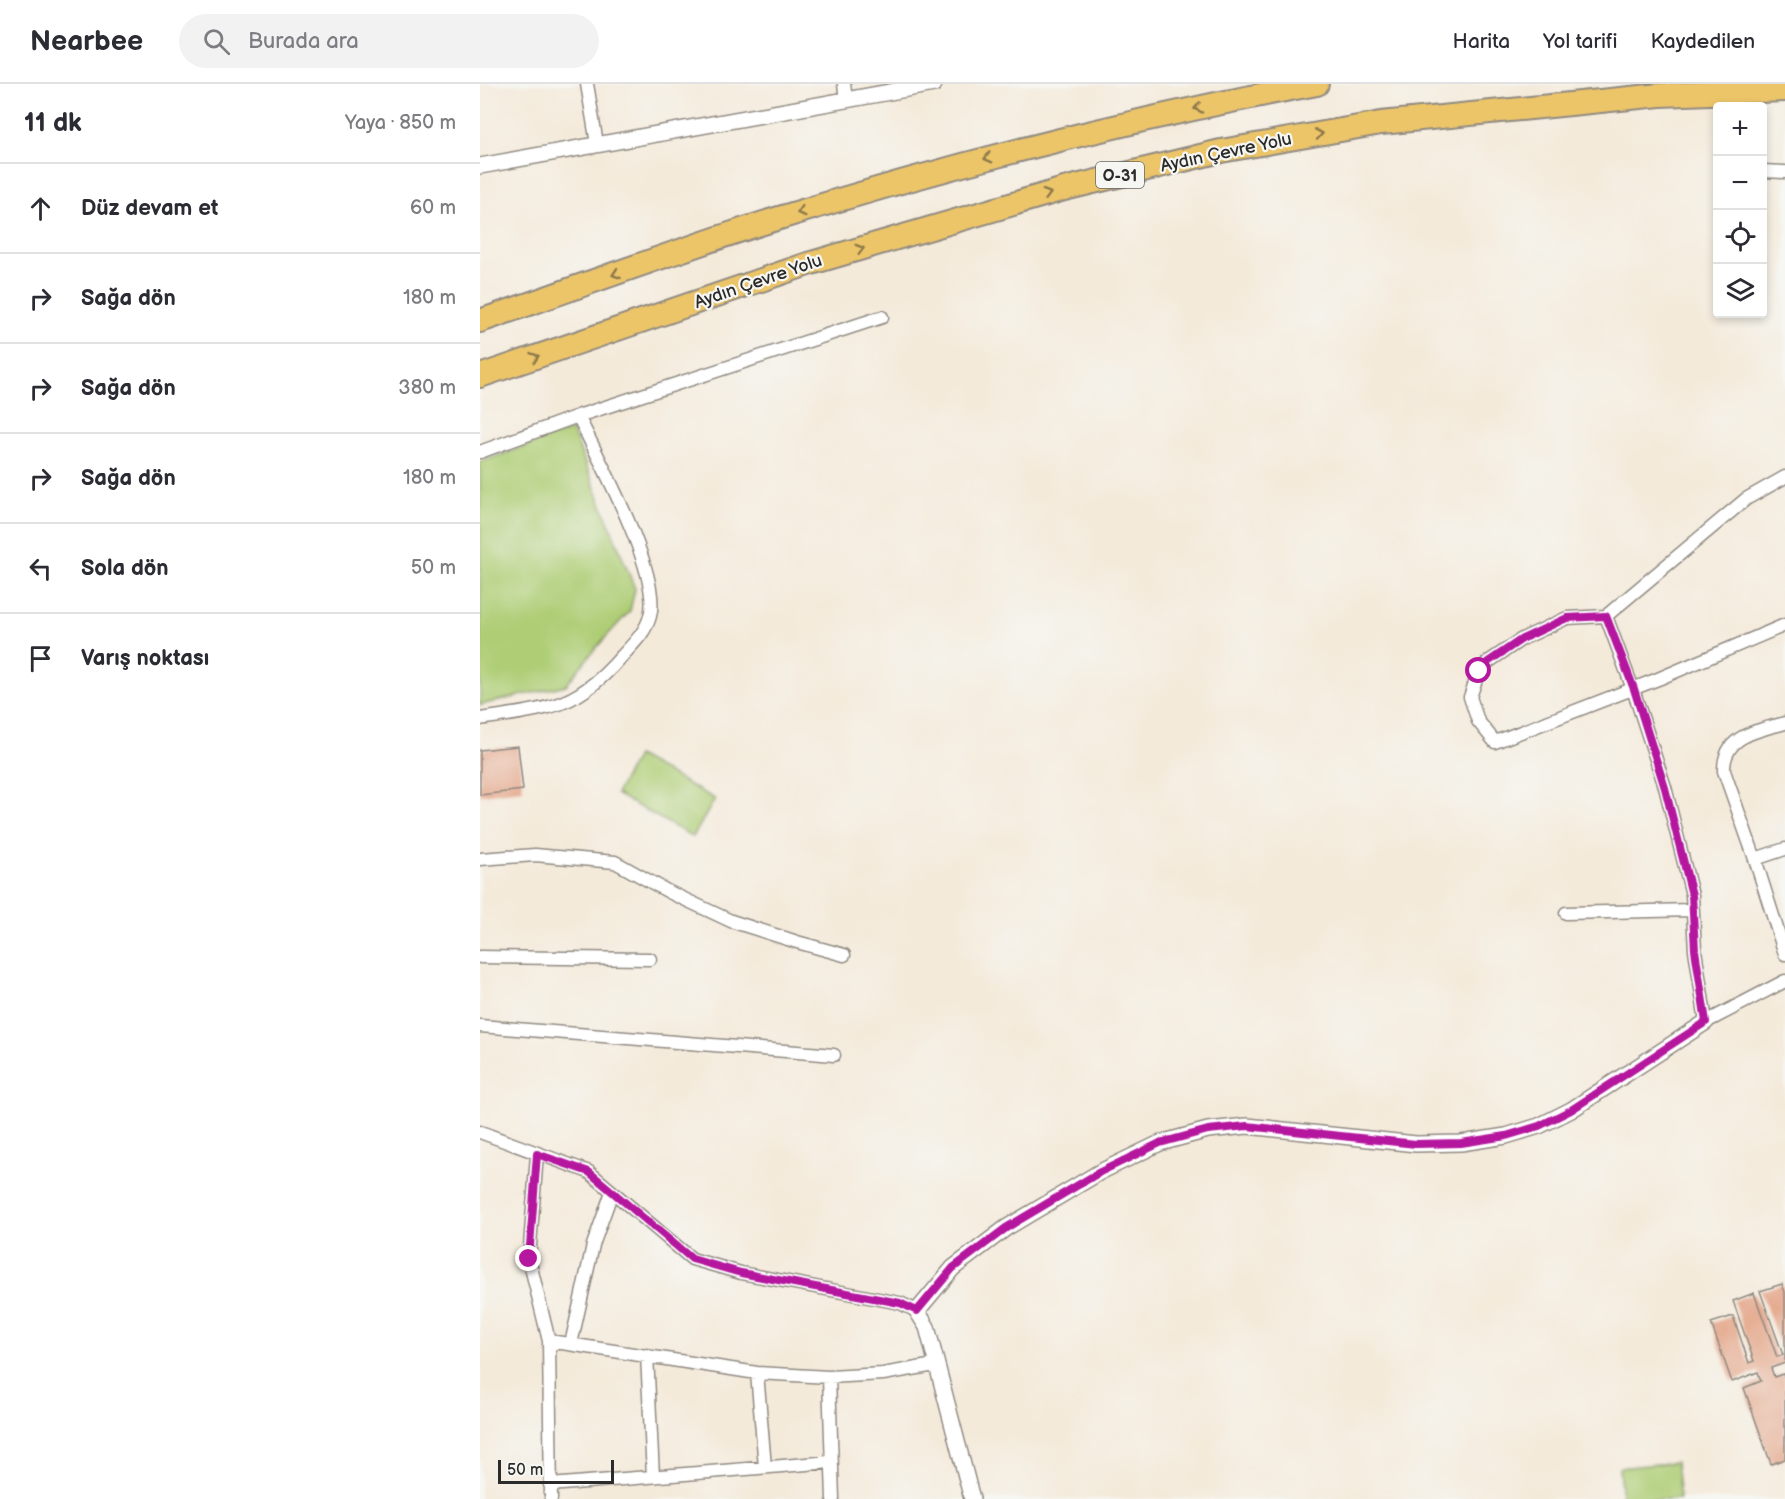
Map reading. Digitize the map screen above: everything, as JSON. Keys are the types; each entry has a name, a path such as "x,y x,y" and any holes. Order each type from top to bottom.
{"highway":[{"path":"480,321 775,220 909,180 1038,144 1235,99 1317,84"},
{"name":"Aydın Çevre Yolu","path":"480,376 808,264 1064,189 1221,151 1381,123 1660,95 1785,90"}],"street":[{"path":"588,84 597,144"},
{"path":"844,84 846,100"},
{"path":"480,166 934,84"},
{"path":"1767,171 1785,172"},
{"path":"480,452 578,416 882,317"},
{"path":"480,719 553,706 573,697 607,673 645,630 651,613 651,586 635,537 578,416"},
{"path":"1785,477 1746,499 1606,616 1567,618 1522,639 1488,662 1479,671 1470,697 1478,721 1495,742 1634,689 1785,625"},
{"path":"1606,616 1634,689 1665,788 1692,895 1695,950 1706,1022"},
{"path":"1785,723 1748,734 1731,745 1724,758 1724,771 1785,954"},
{"path":"1755,859 1785,849"},
{"path":"480,859 535,855 615,862 669,892 731,921 844,955"},
{"path":"1566,913 1693,910"},
{"path":"480,957 650,959"},
{"path":"917,1311 953,1268 1006,1228 1100,1172 1160,1143 1208,1130 1247,1126 1416,1144 1461,1143 1506,1136 1539,1126 1571,1110 1706,1022 1785,981"},
{"path":"480,1026 834,1055"},
{"path":"480,1132 589,1172 692,1259 741,1273 900,1303 917,1311 927,1327 935,1365 972,1499"},
{"path":"537,1154 529,1259 549,1341 551,1499"},
{"path":"571,1344 593,1245 612,1192"},
{"path":"549,1341 757,1373 830,1377 883,1374 935,1365"},
{"path":"647,1355 653,1476"},
{"path":"757,1373 765,1467"},
{"path":"830,1377 832,1499"},
{"path":"550,1485 831,1462"}],"green space":[{"path":"572,430 635,589 630,611 566,685 480,705 480,462"},
{"path":"637,756 715,799 693,837 616,794"},
{"path":"1676,1462 1680,1499 1622,1499 1619,1468"}],"building":[{"path":"518,746 523,790 480,795 480,750"},
{"path":"1782,1284 1785,1292 1785,1363 1771,1368 1774,1377 1783,1374 1785,1379 1785,1459 1771,1464 1744,1388 1761,1381 1758,1372 1732,1382 1711,1323 1733,1316 1749,1363 1754,1361 1733,1301 1754,1293 1777,1357 1783,1355 1760,1291"}],"route":[{"path":"529,1259 537,1154 589,1172 692,1259 741,1273 900,1303 917,1311 953,1268 1006,1228 1100,1172 1160,1143 1208,1130 1247,1126 1416,1144 1461,1143 1506,1136 1539,1126 1571,1110 1706,1022 1695,950 1692,895 1665,788 1634,689 1606,616 1567,618 1522,639 1488,662 1479,671"}]}
